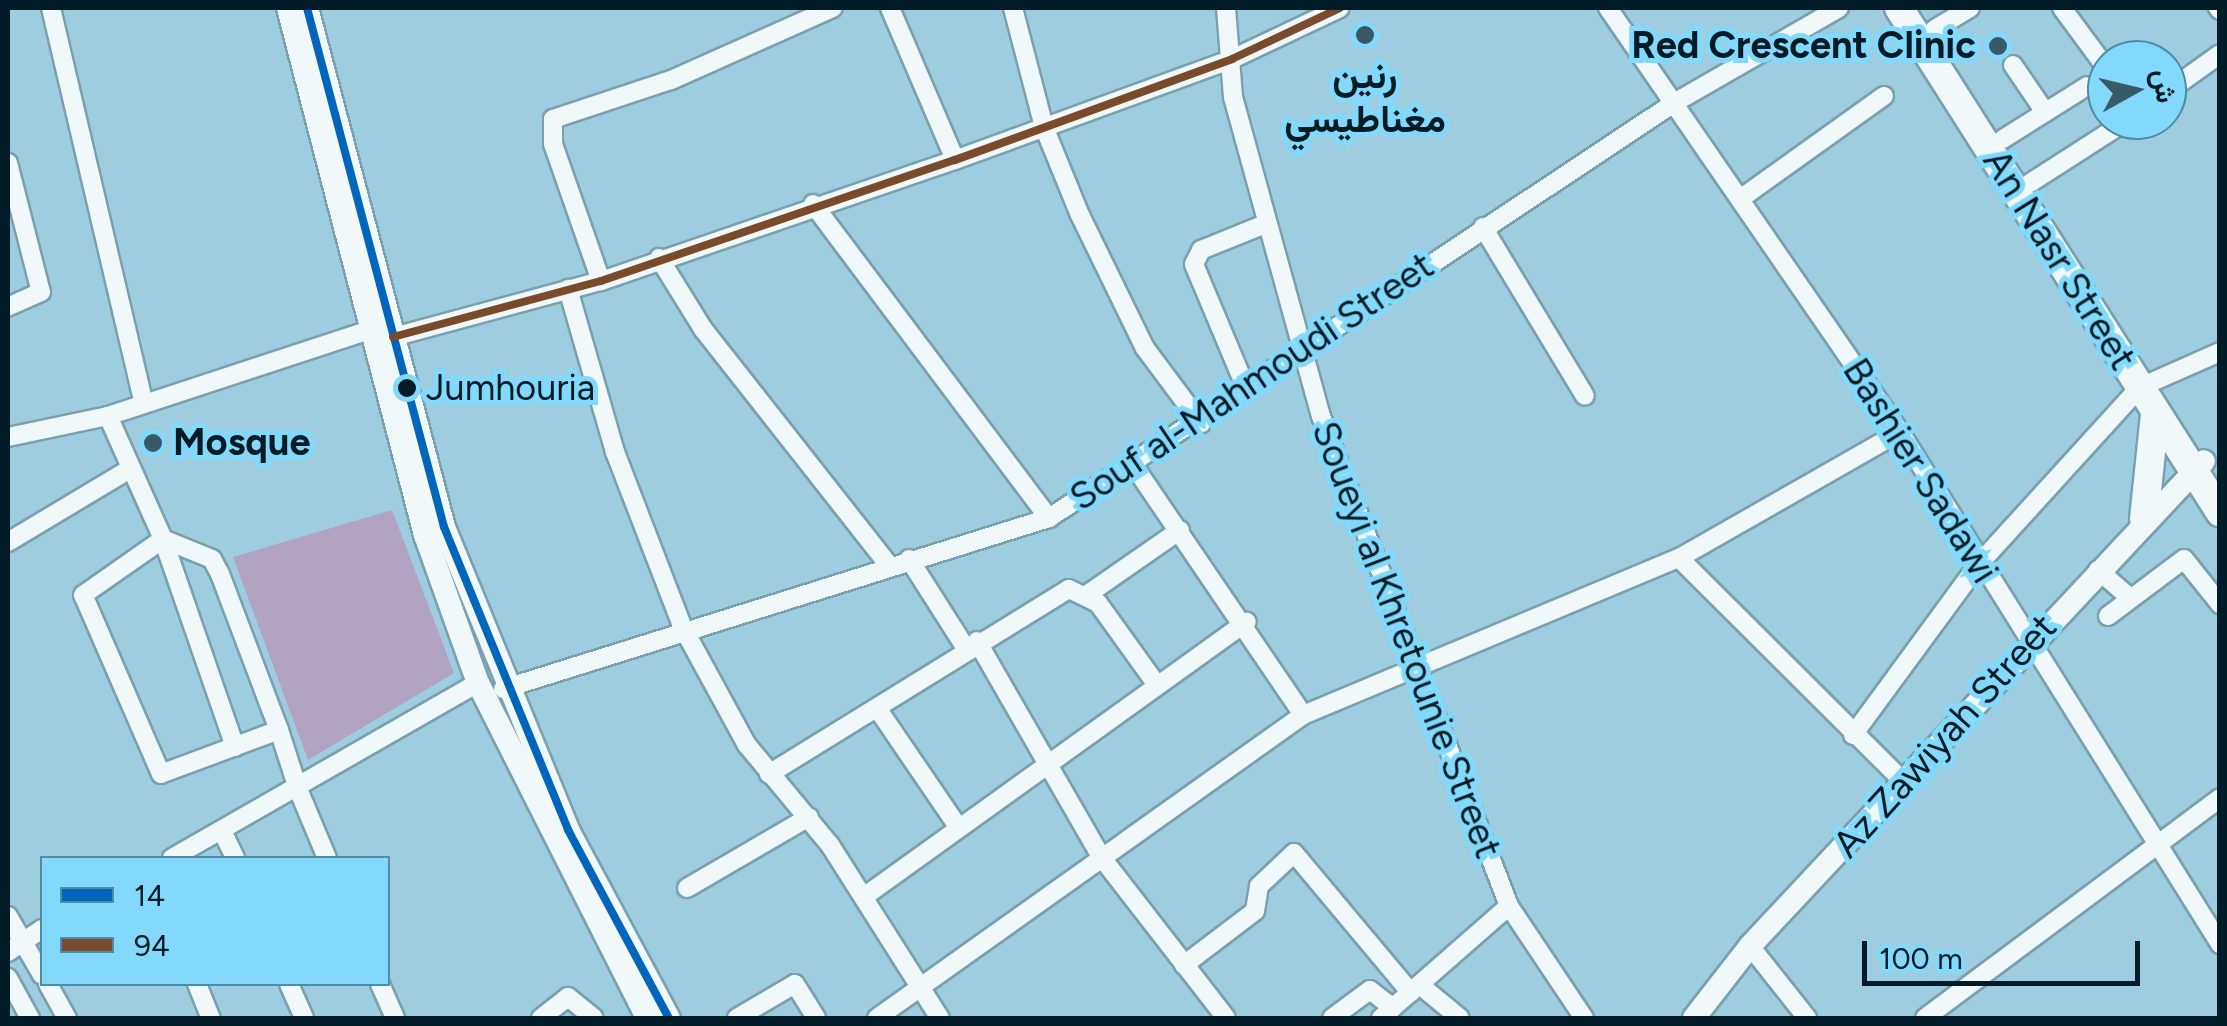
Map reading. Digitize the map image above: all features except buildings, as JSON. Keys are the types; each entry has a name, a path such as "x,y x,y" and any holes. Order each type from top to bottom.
{"highway":[{"name":"An Nasr Street","path":"1899,8 2146,385 2205,460 2220,486"},
{"name":"An Nasr Street","path":"1929,18 2030,183 2146,385 2156,413 2205,460 2220,512"},
{"path":"2144,519 2156,413"}],"main road":[{"path":"288,8 425,536 478,683 647,1018"},
{"path":"307,8 444,527 504,689 669,1018"},
{"name":"Az Zawiyah Street","path":"1694,1018 1750,946 1905,784 2144,519 2205,460"},
{"path":"1678,1018 1734,964"}],"street":[{"path":"51,8 143,400"},
{"path":"601,281 553,144 553,119 671,80 831,8"},
{"path":"890,8 955,160"},
{"path":"1013,8 1044,127 1144,348 1201,423"},
{"name":"Soueyi al Khretounie Street","path":"1226,8 1264,225 1299,347 1508,906 1584,1018"},
{"path":"393,338 601,281 813,204 955,160 1232,59 1340,8"},
{"name":"Bashier Sadawi","path":"1608,8 1900,432 1978,565 2220,944"},
{"name":"Souf al-Mahmoudi Street","path":"504,689 682,626 1049,518 1201,423 1299,347 1674,103 1838,8"},
{"path":"1929,18 1970,8"},
{"path":"2062,8 2087,42"},
{"path":"2187,78 2220,54"},
{"path":"2013,65 2045,112"},
{"path":"2003,139 2087,86"},
{"path":"1740,199 1884,96"},
{"path":"2030,183 2097,140"},
{"path":"8,163 41,292 8,307"},
{"path":"813,204 1049,518"},
{"path":"1246,388 1194,264 1200,250 1264,225"},
{"path":"1484,227 1585,396"},
{"path":"659,258 889,565"},
{"path":"568,289 615,452 682,626 769,774 809,817 865,896 940,1018"},
{"path":"8,437 108,416 143,400 370,330"},
{"path":"1853,735 1978,565 2146,385 2220,352"},
{"path":"108,416 163,538 236,747"},
{"path":"878,1018 1303,716 1418,660 1679,558 1900,432"},
{"path":"1134,466 1247,622 1303,716"},
{"path":"8,542 130,468"},
{"path":"769,774 1056,592 1088,594 1180,530"},
{"path":"163,538 216,566 326,856"},
{"path":"163,538 82,595 158,773 280,730"},
{"path":"1679,558 1905,784"},
{"path":"2108,616 2126,594 2184,558 2220,604"},
{"path":"909,560 972,645 1050,762 1102,858 1226,1018"},
{"path":"2098,570 2126,594"},
{"path":"1088,594 1157,685"},
{"path":"865,896 1247,622"},
{"path":"176,856 298,790 478,683"},
{"path":"877,708 959,828"},
{"path":"1925,1018 2160,848 2220,798"},
{"path":"687,888 809,817"},
{"path":"222,833 234,856"},
{"path":"1184,965 1255,911 1259,886 1294,852 1416,990 1460,1018"},
{"path":"1332,1018 1370,990 1387,1014 1508,906"},
{"path":"8,916 16,947 39,968"},
{"path":"16,947 40,930"},
{"path":"1750,946 1807,1018"},
{"path":"30,1018 8,976 39,968"},
{"path":"737,1018 796,984 816,1018"},
{"path":"49,986 67,1018"},
{"path":"199,986 211,1018"},
{"path":"290,986 304,1018"},
{"path":"381,986 395,1018"},
{"path":"540,1018 568,997 594,1018"}],"shaded area":[{"path":"392,510 454,673 308,760 233,557"}],"transit line":[{"name":"14","path":"307,8 444,527 568,830 669,1018"},
{"name":"94","path":"393,337 601,281 955,160 1232,59 1340,8"}],"place":[{"name":"رنين مغناطيسي","path":"1365,35"},
{"name":"Red Crescent Clinic","path":"1998,46"},
{"name":"Jumhouria","path":"407,388"},
{"name":"Mosque","path":"153,443"}]}
